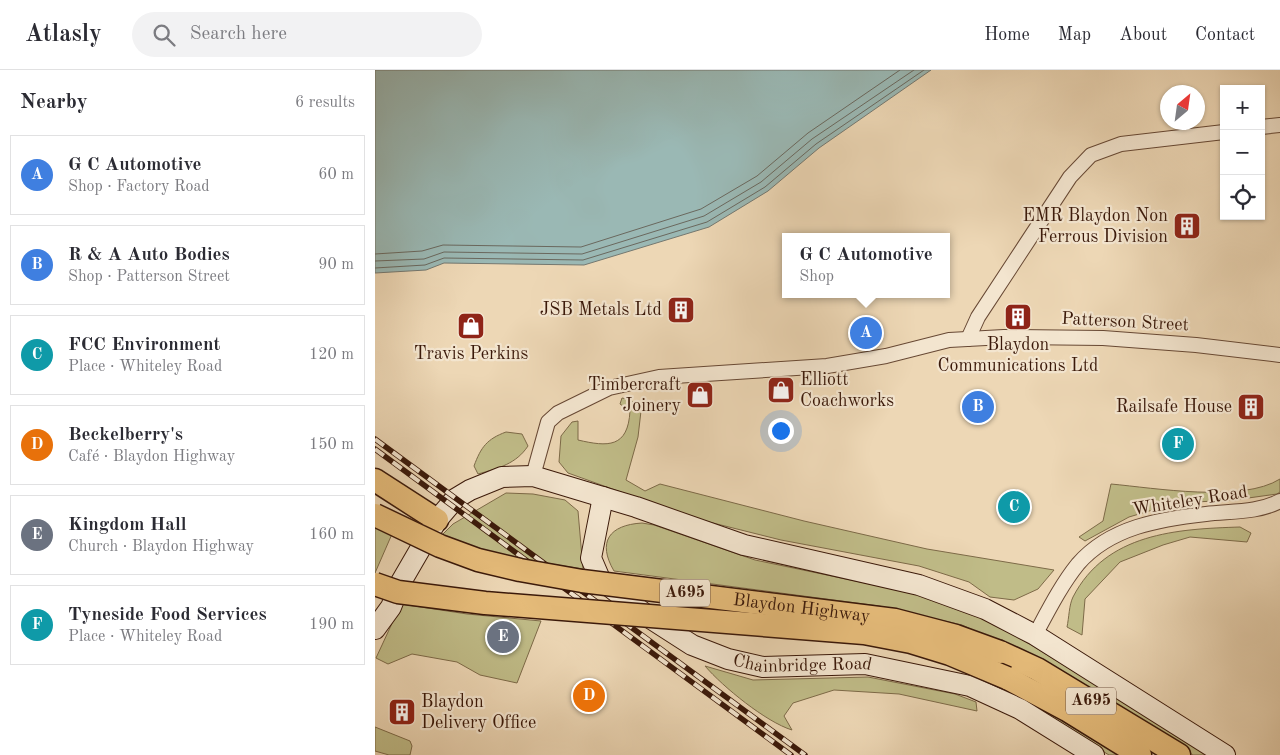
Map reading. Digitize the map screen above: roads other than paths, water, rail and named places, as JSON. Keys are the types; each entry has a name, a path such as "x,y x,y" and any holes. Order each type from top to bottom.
{"main road":[{"path":"375,629 391,607 401,582 437,520 455,499 470,490 502,477 533,476 603,497 744,545 919,585 985,609 1035,635 1225,755"},
{"path":"375,480 437,520"},
{"name":"Chainbridge Road","path":"603,497 591,558 600,579 649,618 692,645 728,659 763,667 865,664 970,686 1020,709 1094,755"},
{"name":"Blaydon Highway","path":"375,515 440,546 479,560 520,570 582,581 895,620 956,636 1000,652 1037,669 1179,755"},
{"path":"375,608 401,582"},
{"name":"Blaydon Highway","path":"375,584 398,592 485,603 864,633 911,642 950,654 1007,678 1067,710 1140,755"}],"street":[{"path":"1265,127 1280,125"},
{"path":"968,339 978,317 1070,177 1091,155 1121,144 1220,132"},
{"name":"Patterson Street","path":"533,476 548,422 558,413 609,388 659,377 827,366 886,356 949,340 968,339 1103,338 1196,345 1280,355"},
{"name":"Whiteley Road","path":"1035,635 1069,576 1079,563 1112,537 1152,522 1258,509 1280,501"}],"water":[{"path":"375,70 931,70 819,148 768,191 709,227 584,265 444,263 426,270 375,273"}],"railway":[{"path":"375,439 805,755"},
{"path":"375,449 791,755"}],"place":[{"name":"EMR Blaydon Non Ferrous Division","path":"1187,226"},
{"name":"JSB Metals Ltd","path":"681,310"},
{"name":"Blaydon Communications Ltd","path":"1018,317"},
{"name":"Travis Perkins","path":"471,326"},
{"name":"G C Automotive","path":"866,333"},
{"name":"Elliott Coachworks","path":"781,390"},
{"name":"Timbercraft Joinery","path":"700,395"},
{"name":"R & A Auto Bodies","path":"978,407"},
{"name":"Railsafe House","path":"1251,407"},
{"name":"Tyneside Food Services","path":"1178,444"},
{"name":"FCC Environment","path":"1014,507"},
{"name":"Kingdom Hall","path":"503,637"},
{"name":"Beckelberry's","path":"589,696"},
{"name":"Blaydon Delivery Office","path":"402,712"}]}
